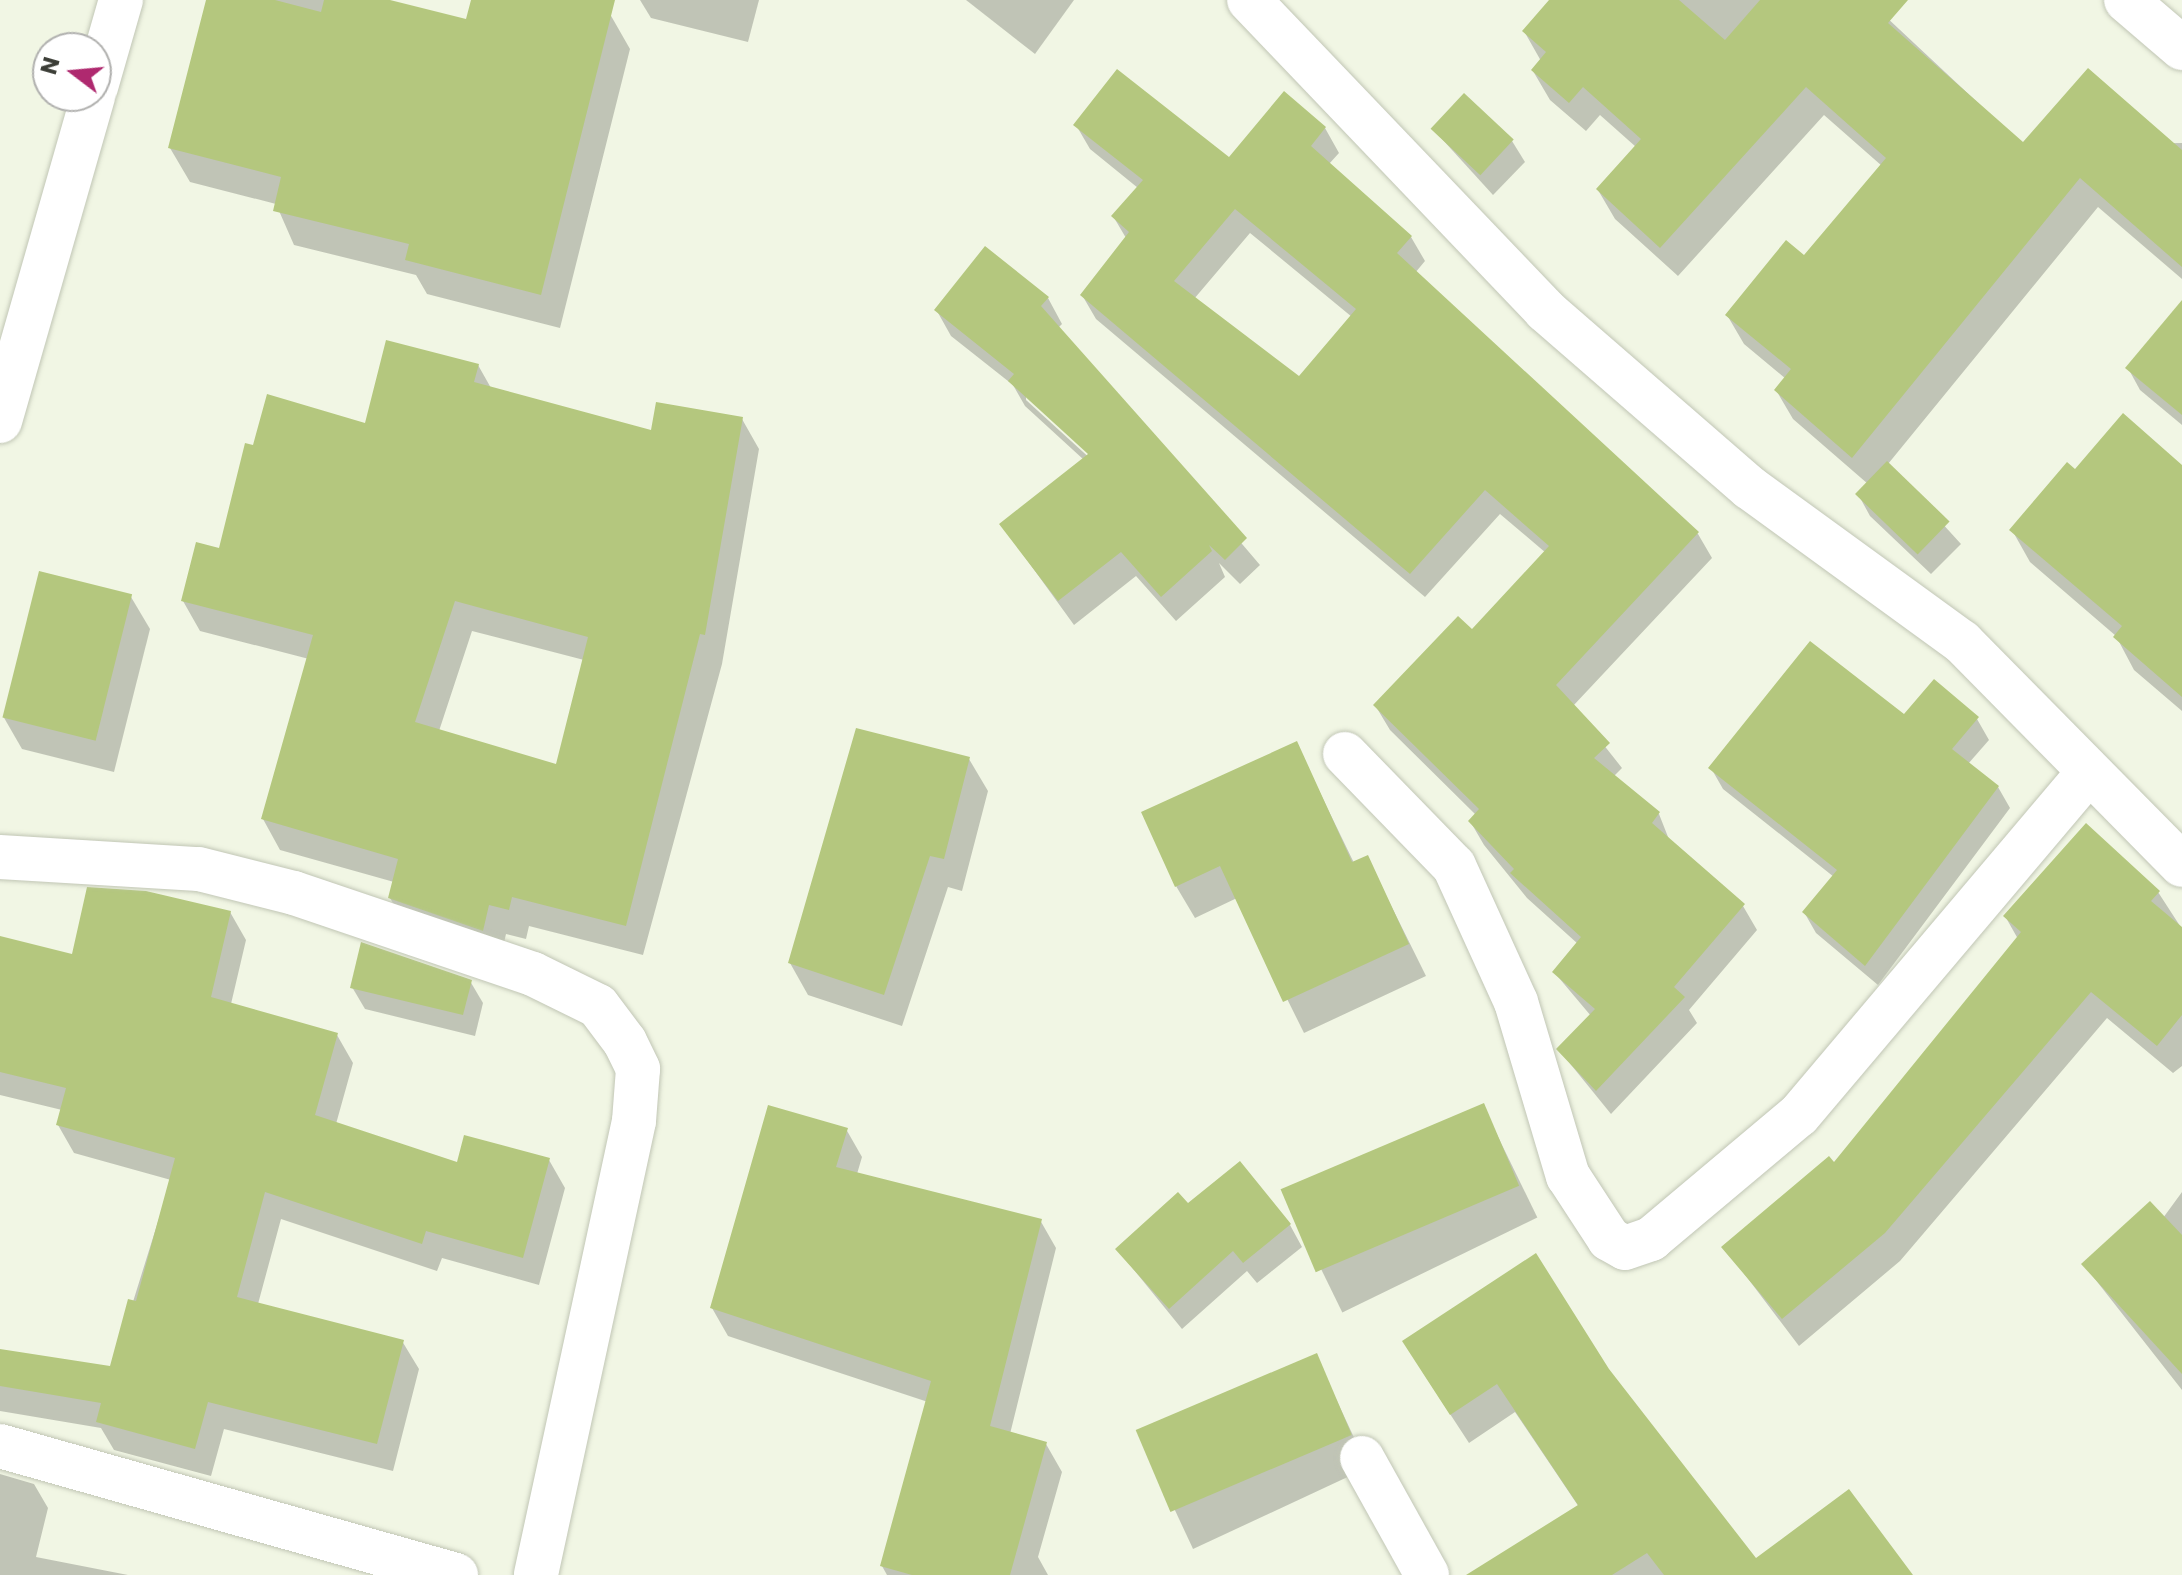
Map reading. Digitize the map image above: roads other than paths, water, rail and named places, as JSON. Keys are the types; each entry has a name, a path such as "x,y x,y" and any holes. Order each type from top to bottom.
{"street":[{"path":"112,32 121,0"},
{"path":"1249,0 1545,310 1750,488 1962,642 2182,865"},
{"path":"2126,0 2182,48"},
{"path":"0,421 88,112"},
{"path":"1345,754 1454,866 1516,1002 1568,1176 1609,1239 1625,1248 1651,1239 1799,1115 2089,772"},
{"path":"0,857 199,869 294,893 533,974 598,1006 616,1030 638,1069 634,1121 536,1575"},
{"path":"0,1446 456,1575"},
{"path":"1362,1458 1427,1575"}]}
